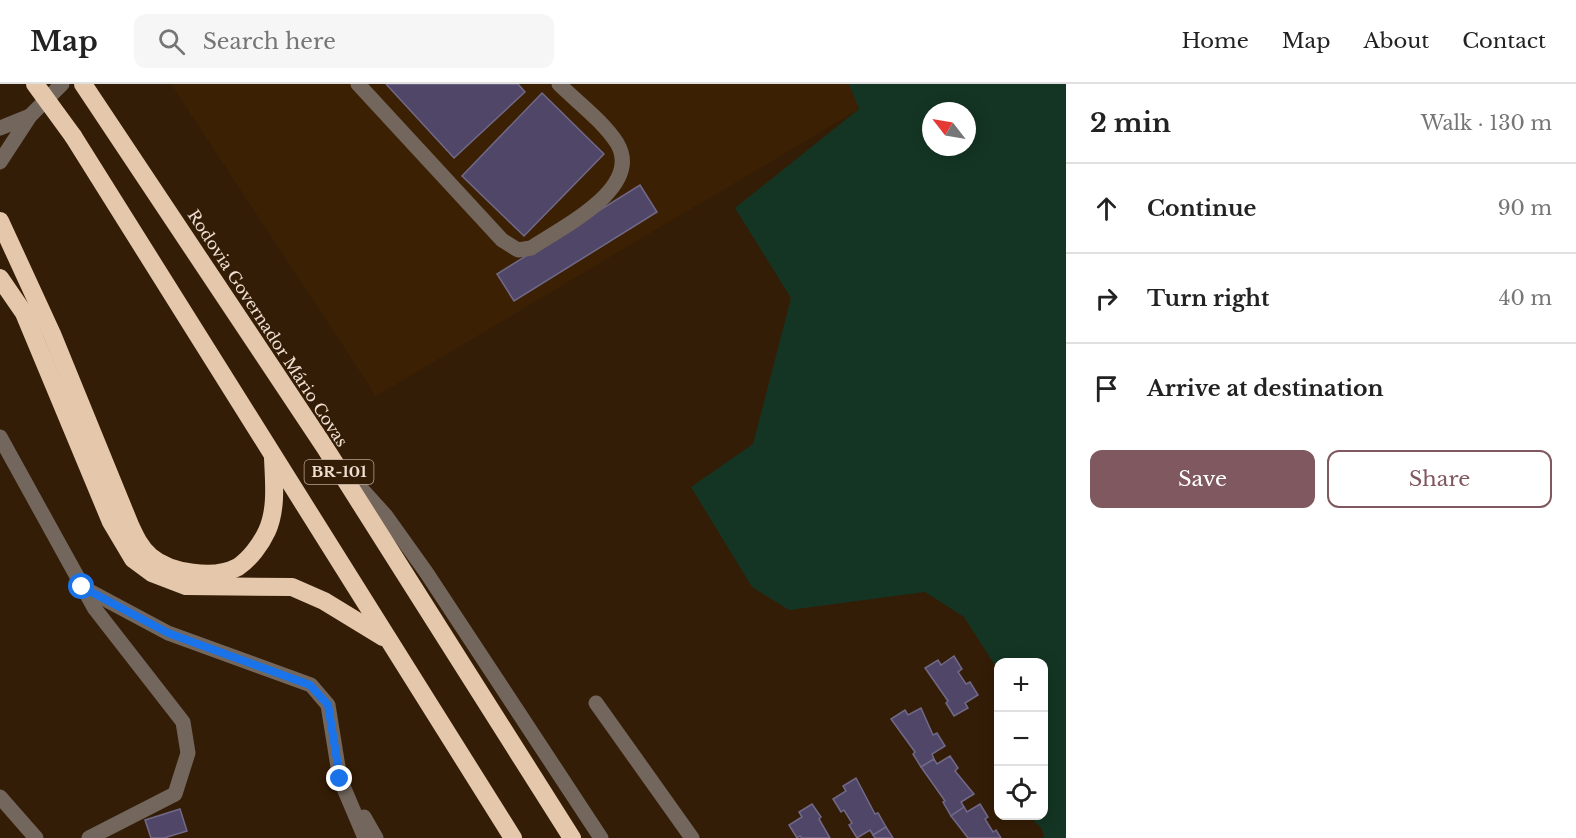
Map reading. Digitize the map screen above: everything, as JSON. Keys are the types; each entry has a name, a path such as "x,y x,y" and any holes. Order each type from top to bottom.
{"highway":[{"name":"BR-101","path":"35,84 73,136 386,639 513,838"},
{"name":"Rodovia Governador Mário Covas","path":"83,84 324,446 572,838"},
{"path":"0,220 52,334 130,525 143,549 151,557 182,570 200,573 227,571 247,559 268,530 273,508 273,456"},
{"path":"0,278 24,314 111,522 133,559 152,573 186,586 292,586 324,601 386,639"}],"street":[{"path":"0,162 30,116 62,84"},
{"path":"358,84 502,240 518,250 531,248 603,199 622,176 623,154 612,136 559,84"},
{"path":"0,128 30,116"},
{"path":"0,437 95,609 183,722 188,753 175,795 89,838"},
{"path":"324,446 386,516 426,572 601,838"},
{"path":"82,587 168,633 310,685 328,705 340,779 364,838"},
{"path":"596,703 692,838"},
{"path":"340,779 376,838"},
{"path":"1,799 36,838"}],"shaded area":[{"path":"171,84 849,84 859,109 376,396"}],"green space":[{"path":"849,84 1066,84 1066,838 1044,838 1042,829 1033,820 1048,820 1048,658 994,658 994,664 964,617 925,592 789,610 752,587 691,487 753,444 791,298 735,208 859,109"}],"building":[{"path":"386,84 518,84 525,92 454,158"},
{"path":"542,93 604,154 524,236 462,176"},
{"path":"640,185 657,212 514,301 497,274"},
{"path":"954,656 962,669 958,672 966,684 970,682 978,695 965,703 968,708 954,716 946,703 948,701 925,668 938,660 941,665"},
{"path":"921,708 933,735 937,733 945,746 932,754 934,759 921,767 913,754 915,752 891,719 905,710 908,715"},
{"path":"950,756 958,768 955,771 974,794 961,802 964,807 951,816 943,802 945,801 921,767 934,759 937,764"},
{"path":"856,778 875,814 878,813 886,827 873,835 870,830 857,838 844,810 841,812 833,799 846,791 843,786"},
{"path":"812,804 821,817 819,819 830,838 802,838 800,836 797,838 789,825 802,817 799,812"},
{"path":"980,804 993,832 996,830 1001,838 968,838 951,816 964,807 967,812"},
{"path":"180,809 187,831 164,838 151,838 145,820"},
{"path":"886,827 893,838 875,838 873,835"}],"route":[{"path":"82,587 168,633 310,685 328,705 340,779"}]}
